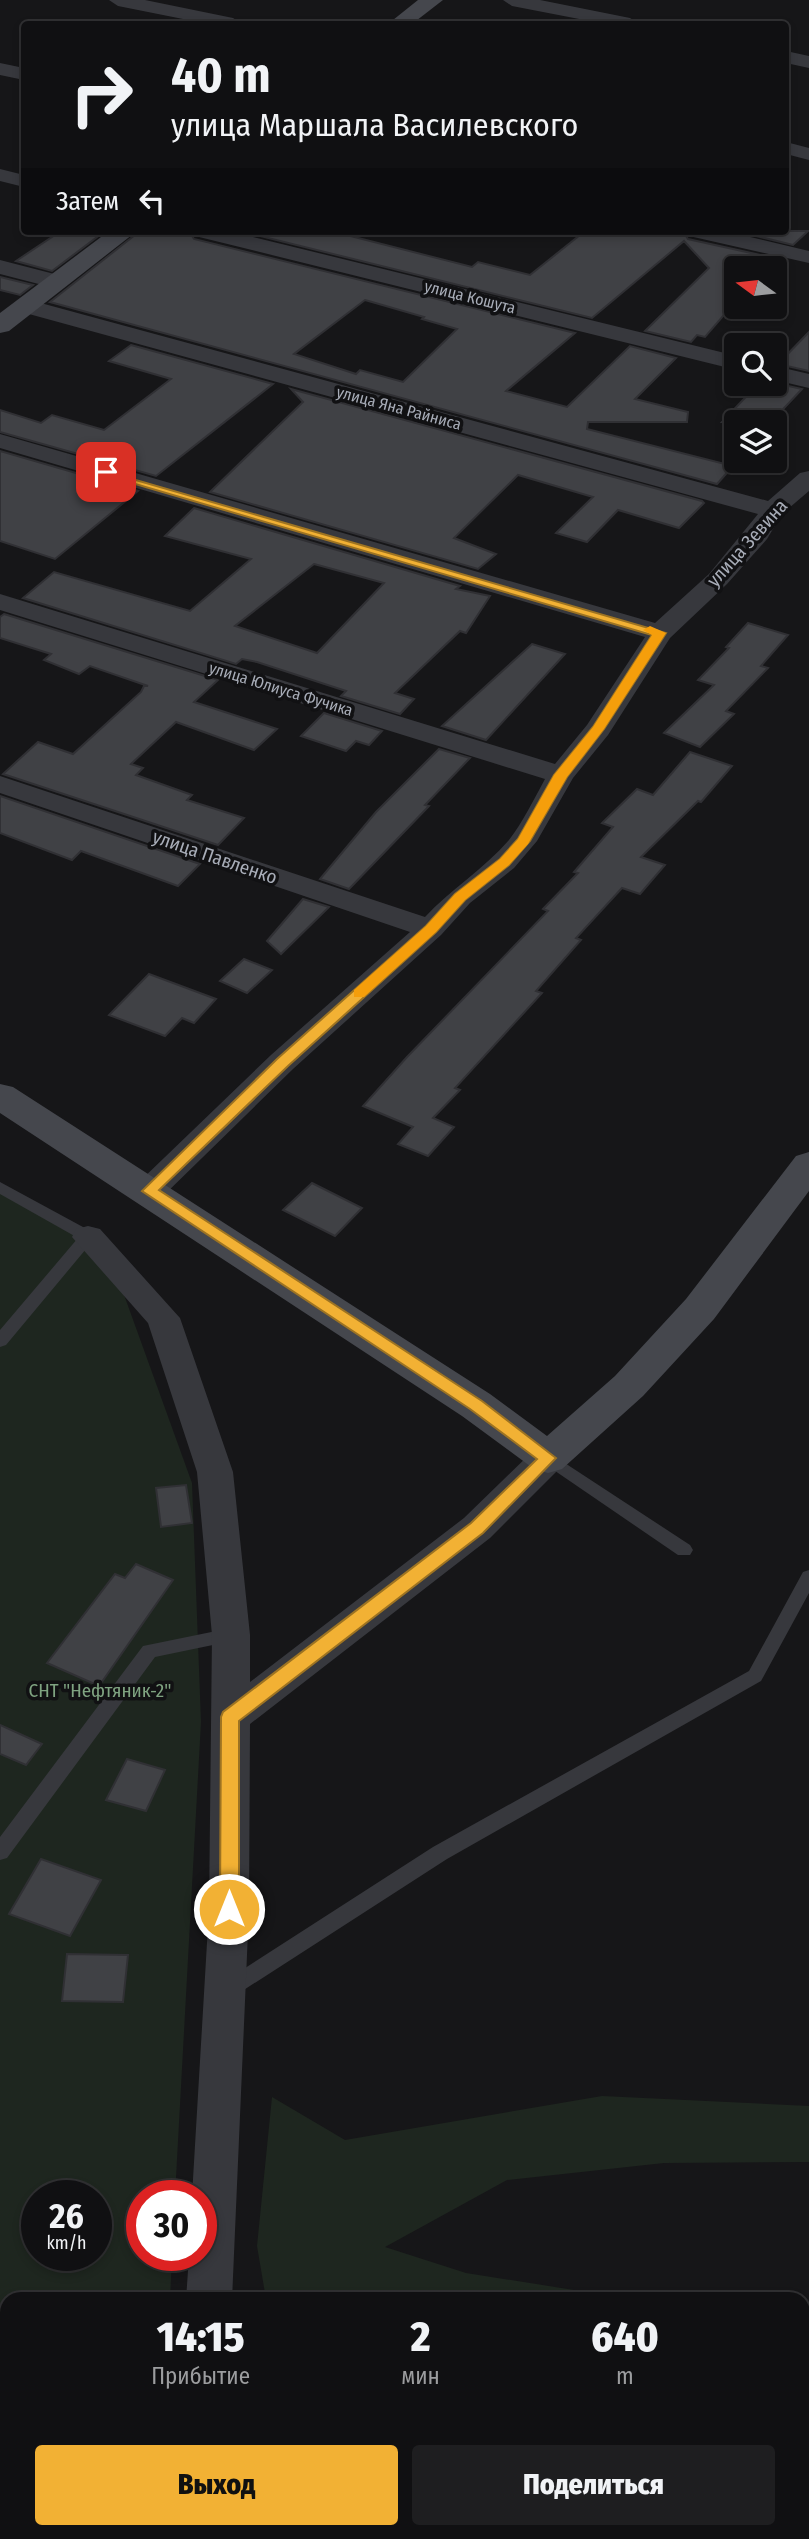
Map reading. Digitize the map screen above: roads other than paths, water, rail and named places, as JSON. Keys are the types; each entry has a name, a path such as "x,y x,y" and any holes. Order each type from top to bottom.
{"main road":[{"path":"403,21 432,0"},
{"path":"0,325 120,235"},
{"path":"0,1096 476,1405 548,1458 629,1386 700,1309 809,1165"}],"street":[{"path":"118,0 219,21"},
{"path":"512,0 615,21"},
{"path":"789,58 809,62"},
{"path":"0,69 21,74"},
{"path":"789,149 809,154"},
{"path":"0,176 21,180"},
{"name":"улица Кошута","path":"219,235 724,360"},
{"path":"713,235 809,257"},
{"path":"0,267 58,282"},
{"name":"улица Яна Райниса","path":"26,306 773,510"},
{"path":"787,376 809,381"},
{"path":"0,441 660,633"},
{"name":"улица Зевина","path":"149,1191 282,1062 431,929 460,897 504,862 523,841 561,775 598,729 660,633 738,558 773,510 809,478"},
{"name":"улица Юлиуса Фучика","path":"0,602 561,775"},
{"name":"улица Павленко","path":"0,784 431,929"},
{"path":"88,1237 163,1318 215,1472 231,1635 229,1909 209,2292"},
{"path":"230,1717 477,1528 548,1458"}],"lane":[{"path":"0,1187 88,1237 0,1341"},
{"path":"548,1458 684,1550"},
{"path":"225,1992 440,1853 755,1676 809,1577"},
{"path":"0,1852 149,1651 231,1635"}],"park label":[{"name":"СНТ \"Нефтяник-2\"","path":"100,1690"}]}
